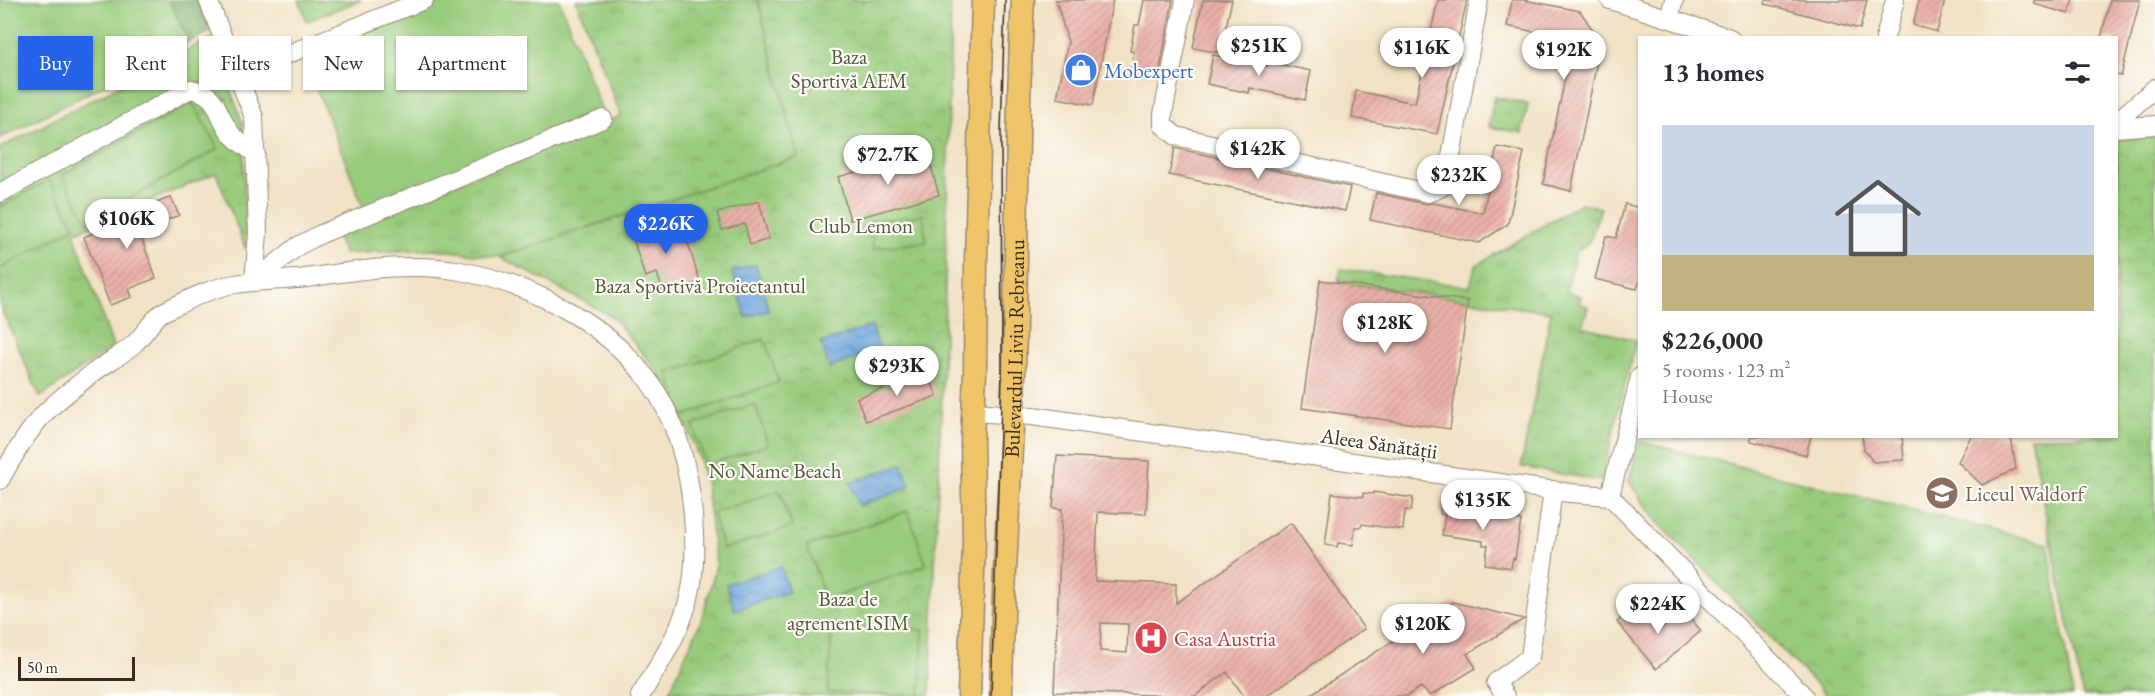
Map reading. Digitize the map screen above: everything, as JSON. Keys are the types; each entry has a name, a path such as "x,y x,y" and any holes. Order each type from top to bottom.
{"main road":[{"name":"Bulevardul Liviu Rebreanu","path":"969,696 974,540 972,441 983,0"},
{"name":"Bulevardul Liviu Rebreanu","path":"1001,696 1001,631 1012,415 1017,100 1023,0"}],"street":[{"path":"208,0 223,36"},
{"path":"291,53 424,0"},
{"path":"1185,0 1163,114 1163,124 1176,136 1428,193 1442,187 1447,179 1479,0"},
{"path":"1610,0 1724,36"},
{"path":"1669,18 1674,0"},
{"path":"1886,36 1895,0"},
{"path":"2118,120 2155,88"},
{"path":"0,193 190,89 202,91 210,96 225,126 234,138 256,154"},
{"path":"244,90 254,117 256,154 258,234 254,281"},
{"path":"254,281 298,246 321,234 603,119"},
{"path":"2118,128 2155,125"},
{"path":"0,480 17,449 43,415 105,364 132,346 150,328 159,314 208,291 254,281 290,280 383,268 454,270 518,288 566,308 592,325 619,348 648,380 678,437 689,482 694,525 693,574 686,608 670,643 640,696"},
{"path":"1638,385 1610,496 1804,696"},
{"name":"Aleea Sănătății","path":"974,412 1012,415 1552,490 1610,496"},
{"path":"1505,696 1496,682 1530,657 1552,490"}],"green space":[{"path":"0,0 169,0 186,36 105,36 105,85 0,138"},
{"path":"169,0 198,0 210,32 189,42"},
{"path":"299,0 361,0 307,21"},
{"path":"447,0 559,0 604,116 364,209 317,90 384,90 384,36 355,36"},
{"path":"576,0 758,0 798,157 500,257 433,249 344,254 335,233 621,116"},
{"path":"758,0 951,0 944,339 930,696 770,696 670,690 702,619 716,566 706,487 700,461 685,423 658,372 613,317 500,257 798,157"},
{"path":"199,44 199,90 231,90 243,124 246,250 216,173 74,233 113,347 40,397 0,306 0,148 111,90 187,90 187,50"},
{"path":"1494,97 1528,104 1522,133 1489,127"},
{"path":"192,102 218,149 88,222 62,175"},
{"path":"2155,137 2155,696 2083,696 2030,438 2118,438 2118,139"},
{"path":"49,180 75,227 0,269 0,207"},
{"path":"1581,203 1601,208 1589,242 1576,252 1566,292 1581,296 1579,303 1588,307 1582,326 1636,340 1601,481 1521,467 1551,312 1338,282 1341,269 1470,287 1475,266"},
{"path":"923,215 926,242 873,248 870,221"},
{"path":"764,339 779,382 683,416 668,373"},
{"path":"755,404 768,445 706,465 693,425"},
{"path":"1639,441 2048,544 2073,696 1827,696 1655,519 1629,482"},
{"path":"780,491 792,527 723,549 712,513"},
{"path":"908,511 926,565 826,600 807,546"},
{"path":"832,625 923,630 920,696 828,692"},
{"path":"670,690 770,696 665,696"}],"water":[{"path":"756,265 769,311 746,317 732,271"},
{"path":"872,326 880,350 829,368 821,343"},
{"path":"902,464 910,487 859,506 850,483"},
{"path":"781,567 789,592 734,610 726,584"}],"building":[{"name":"Mobexpert","path":"1056,0 1113,0 1093,105 1057,98 1068,42"},
{"path":"1144,0 1173,0 1159,75 1131,70 1134,52 1130,51 1135,25 1139,25"},
{"path":"1203,0 1232,0 1220,53 1193,48"},
{"path":"1438,0 1467,0 1437,134 1352,118 1356,91 1415,103"},
{"path":"1512,0 1524,0 1580,11 1601,42 1571,191 1543,184 1573,40 1507,26"},
{"path":"1766,0 1867,0 1860,29 1765,4"},
{"path":"1919,0 1945,0 1937,32 1913,25"},
{"path":"2034,0 2073,0 2069,14 2034,4"},
{"path":"2110,0 2140,0 2121,76 2118,75 2118,36 2101,36"},
{"path":"1213,55 1267,66 1268,62 1311,71 1305,100 1250,88 1249,93 1207,84"},
{"path":"1497,147 1524,152 1508,224 1479,243 1370,220 1376,193 1483,213"},
{"path":"1175,148 1350,187 1345,211 1169,175"},
{"path":"927,152 939,195 850,220 838,177"},
{"path":"171,197 179,215 139,232 156,278 129,289 132,297 110,305 84,237 110,226 109,223"},
{"path":"759,201 769,239 750,245 745,224 722,230 717,213"},
{"path":"1625,204 1638,207 1637,289 1595,279 1606,236 1616,238"},
{"path":"680,217 700,282 663,293 657,273 645,277 631,232"},
{"path":"1320,280 1468,301 1450,429 1302,408"},
{"path":"928,373 937,396 866,421 857,398"},
{"path":"1751,438 1810,438 1806,455 1751,441"},
{"path":"1862,438 1902,438 1904,460 1873,462 1864,449"},
{"path":"1970,438 2011,438 2016,469 1982,485 1958,462"},
{"path":"1057,456 1149,461 1146,514 1098,512 1095,581 1176,584 1176,603 1291,523 1364,629 1266,696 1244,696 1227,672 1195,696 1054,692 1062,509 1053,508","holes":["1101,623 1128,624 1127,653 1100,651"]},
{"path":"1373,492 1413,498 1411,511 1405,510 1403,530 1362,524 1361,527 1355,527 1353,545 1338,543 1337,547 1325,545 1332,493 1363,497 1363,493 1373,494"},
{"path":"1442,501 1482,507 1481,509 1491,511 1490,515 1521,520 1515,559 1513,558 1511,568 1485,564 1488,545 1483,545 1483,541 1442,535 1445,515 1440,514"},
{"path":"1453,602 1524,619 1467,654 1476,668 1430,696 1421,687 1407,696 1308,696"},
{"path":"1637,605 1658,631 1684,610 1701,631 1656,669 1617,622"}],"tram line":[{"path":"991,696 1002,373 1001,132 1005,0"}],"place":[{"name":"Mobexpert","path":"1081,70"},
{"name":"Liceul Waldorf","path":"1942,493"},
{"name":"Casa Austria","path":"1151,638"}],"park label":[{"name":"Baza Sportivă AEM","path":"849,68"},
{"name":"Club Lemon","path":"861,225"},
{"name":"Baza Sportivă Proiectantul","path":"700,285"},
{"name":"No Name Beach","path":"775,470"},
{"name":"Baza de agrement ISIM","path":"848,610"}]}
